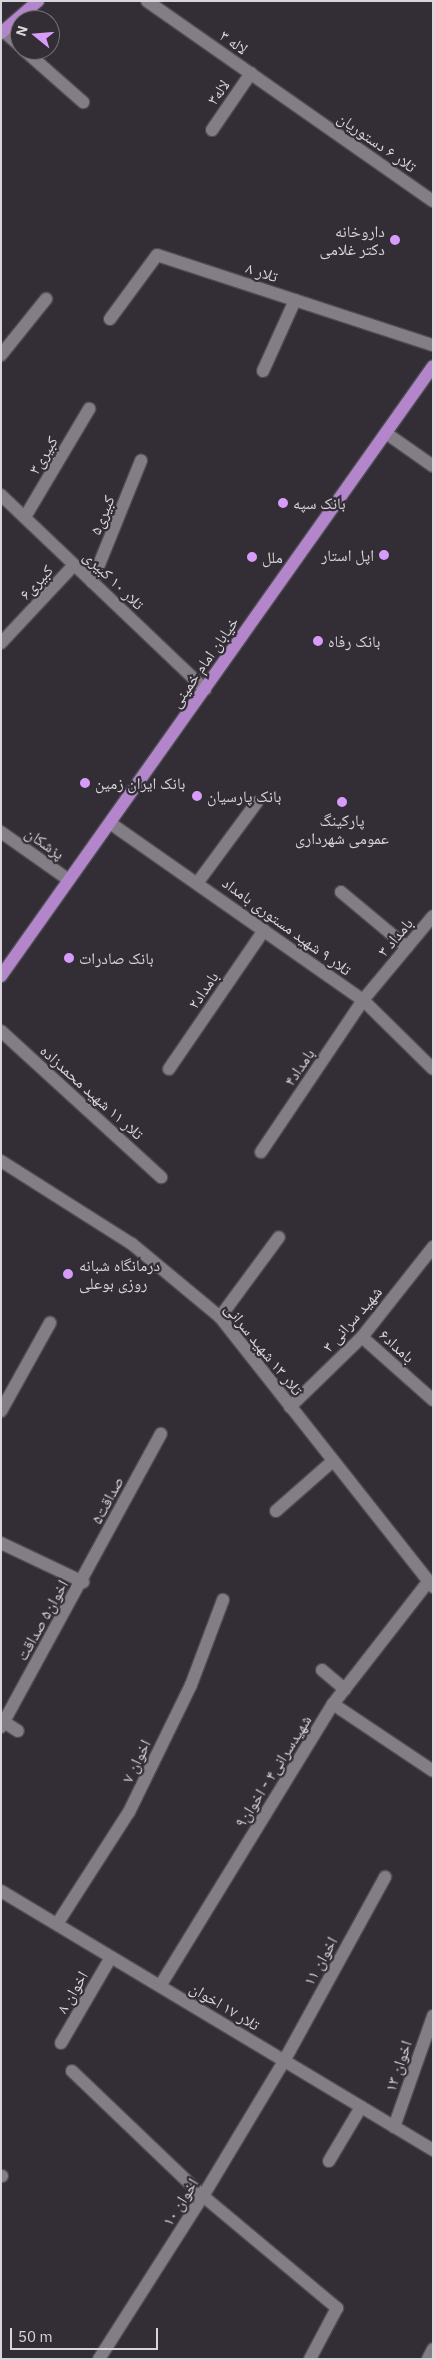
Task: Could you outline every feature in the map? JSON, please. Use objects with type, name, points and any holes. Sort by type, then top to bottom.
[{"type":"main road","points":[[2,32],[38,1]]},
{"type":"main road","name":"خیابان امام خمینی","points":[[1,976],[433,366]]},
{"type":"street","name":"لاله ۳","points":[[147,1],[303,109]]},
{"type":"street","points":[[35,60],[83,102]]},
{"type":"street","name":"لاله۳","points":[[212,130],[251,73]]},
{"type":"street","name":"تلار ۶ دستوریان","points":[[303,109],[433,201]]},
{"type":"street","name":"تلار ۸","points":[[110,319],[157,255],[433,345]]},
{"type":"street","points":[[1,355],[46,299]]},
{"type":"street","points":[[263,371],[295,300]]},
{"type":"street","name":"کبیری۳","points":[[25,517],[89,409]]},
{"type":"street","points":[[386,433],[433,466]]},
{"type":"street","name":"کبیری۵","points":[[92,582],[141,460]]},
{"type":"street","name":"تلار ۱۰ کبیری","points":[[1,495],[205,689]]},
{"type":"street","name":"کبیری۶","points":[[1,643],[74,565]]},
{"type":"street","points":[[198,882],[257,802]]},
{"type":"street","name":"تلار ۹ شهید مستوری بامداد","points":[[110,823],[198,882],[363,1000],[433,1069]]},
{"type":"street","name":"پزشکان","points":[[1,832],[69,880]]},
{"type":"street","points":[[341,892],[407,947]]},
{"type":"street","name":"بامداد ۳","points":[[363,1000],[433,916]]},
{"type":"street","name":"بامداد۲","points":[[168,1069],[264,930]]},
{"type":"street","name":"بامداد۴","points":[[261,1152],[363,1000]]},
{"type":"street","name":"تلار ۱۱ شهید محمدزاده","points":[[1,1031],[161,1177]]},
{"type":"street","name":"تلار ۱۳ شهید سرانی","points":[[1,1161],[132,1244],[220,1317],[431,1584]]},
{"type":"street","points":[[220,1317],[279,1237]]},
{"type":"street","name":"شهید سرانی ۳","points":[[290,1407],[362,1337],[433,1247]]},
{"type":"street","points":[[1,1411],[50,1323]]},
{"type":"street","name":"بامداد۶","points":[[362,1337],[433,1400]]},
{"type":"street","name":"صداقت۵","points":[[83,1582],[160,1434]]},
{"type":"street","points":[[276,1512],[333,1461]]},
{"type":"street","points":[[1,1543],[83,1582]]},
{"type":"street","name":"اخوان۵ صداقت","points":[[2,1723],[83,1582]]},
{"type":"street","name":"شهیدسرانی۴ - اخوان۹","points":[[160,1986],[333,1704],[431,1584]]},
{"type":"street","name":"اخوان ۷","points":[[57,1924],[129,1812],[190,1685],[223,1600]]},
{"type":"street","points":[[322,1670],[345,1689]]},
{"type":"street","points":[[333,1704],[433,1771]]},
{"type":"street","points":[[2,1723],[18,1731]]},
{"type":"street","name":"اخوان ۱۱","points":[[284,2061],[385,1877]]},
{"type":"street","name":"تلار ۱۷ اخوان","points":[[1,1891],[433,2150]]},
{"type":"street","name":"اخوان ۸","points":[[61,2043],[111,1957]]},
{"type":"street","name":"اخوان ۱۳","points":[[394,2127],[433,2016]]},
{"type":"street","name":"اخوان ۱۰","points":[[99,2359],[203,2196],[284,2061]]},
{"type":"street","points":[[72,2072],[203,2196],[337,2308],[310,2359]]},
{"type":"street","points":[[329,2161],[361,2107]]},
{"type":"street","points":[[428,2359],[433,2349]]},
{"type":"place","name":"داروخانه دکتر غلامی","points":[[395,240]]},
{"type":"place","name":"بانک سپه","points":[[283,503]]},
{"type":"place","name":"اپل استار","points":[[384,555]]},
{"type":"place","name":"ملل","points":[[252,557]]},
{"type":"place","name":"بانک رفاه","points":[[318,641]]},
{"type":"place","name":"بانک ایران زمین","points":[[85,783]]},
{"type":"place","name":"بانک پارسیان","points":[[197,796]]},
{"type":"place","name":"پارکینگ عمومی شهرداری","points":[[342,802]]},
{"type":"place","name":"بانک صادرات","points":[[69,958]]},
{"type":"place","name":"درمانگاه شبانه روزی بوعلی","points":[[68,1274]]}]
